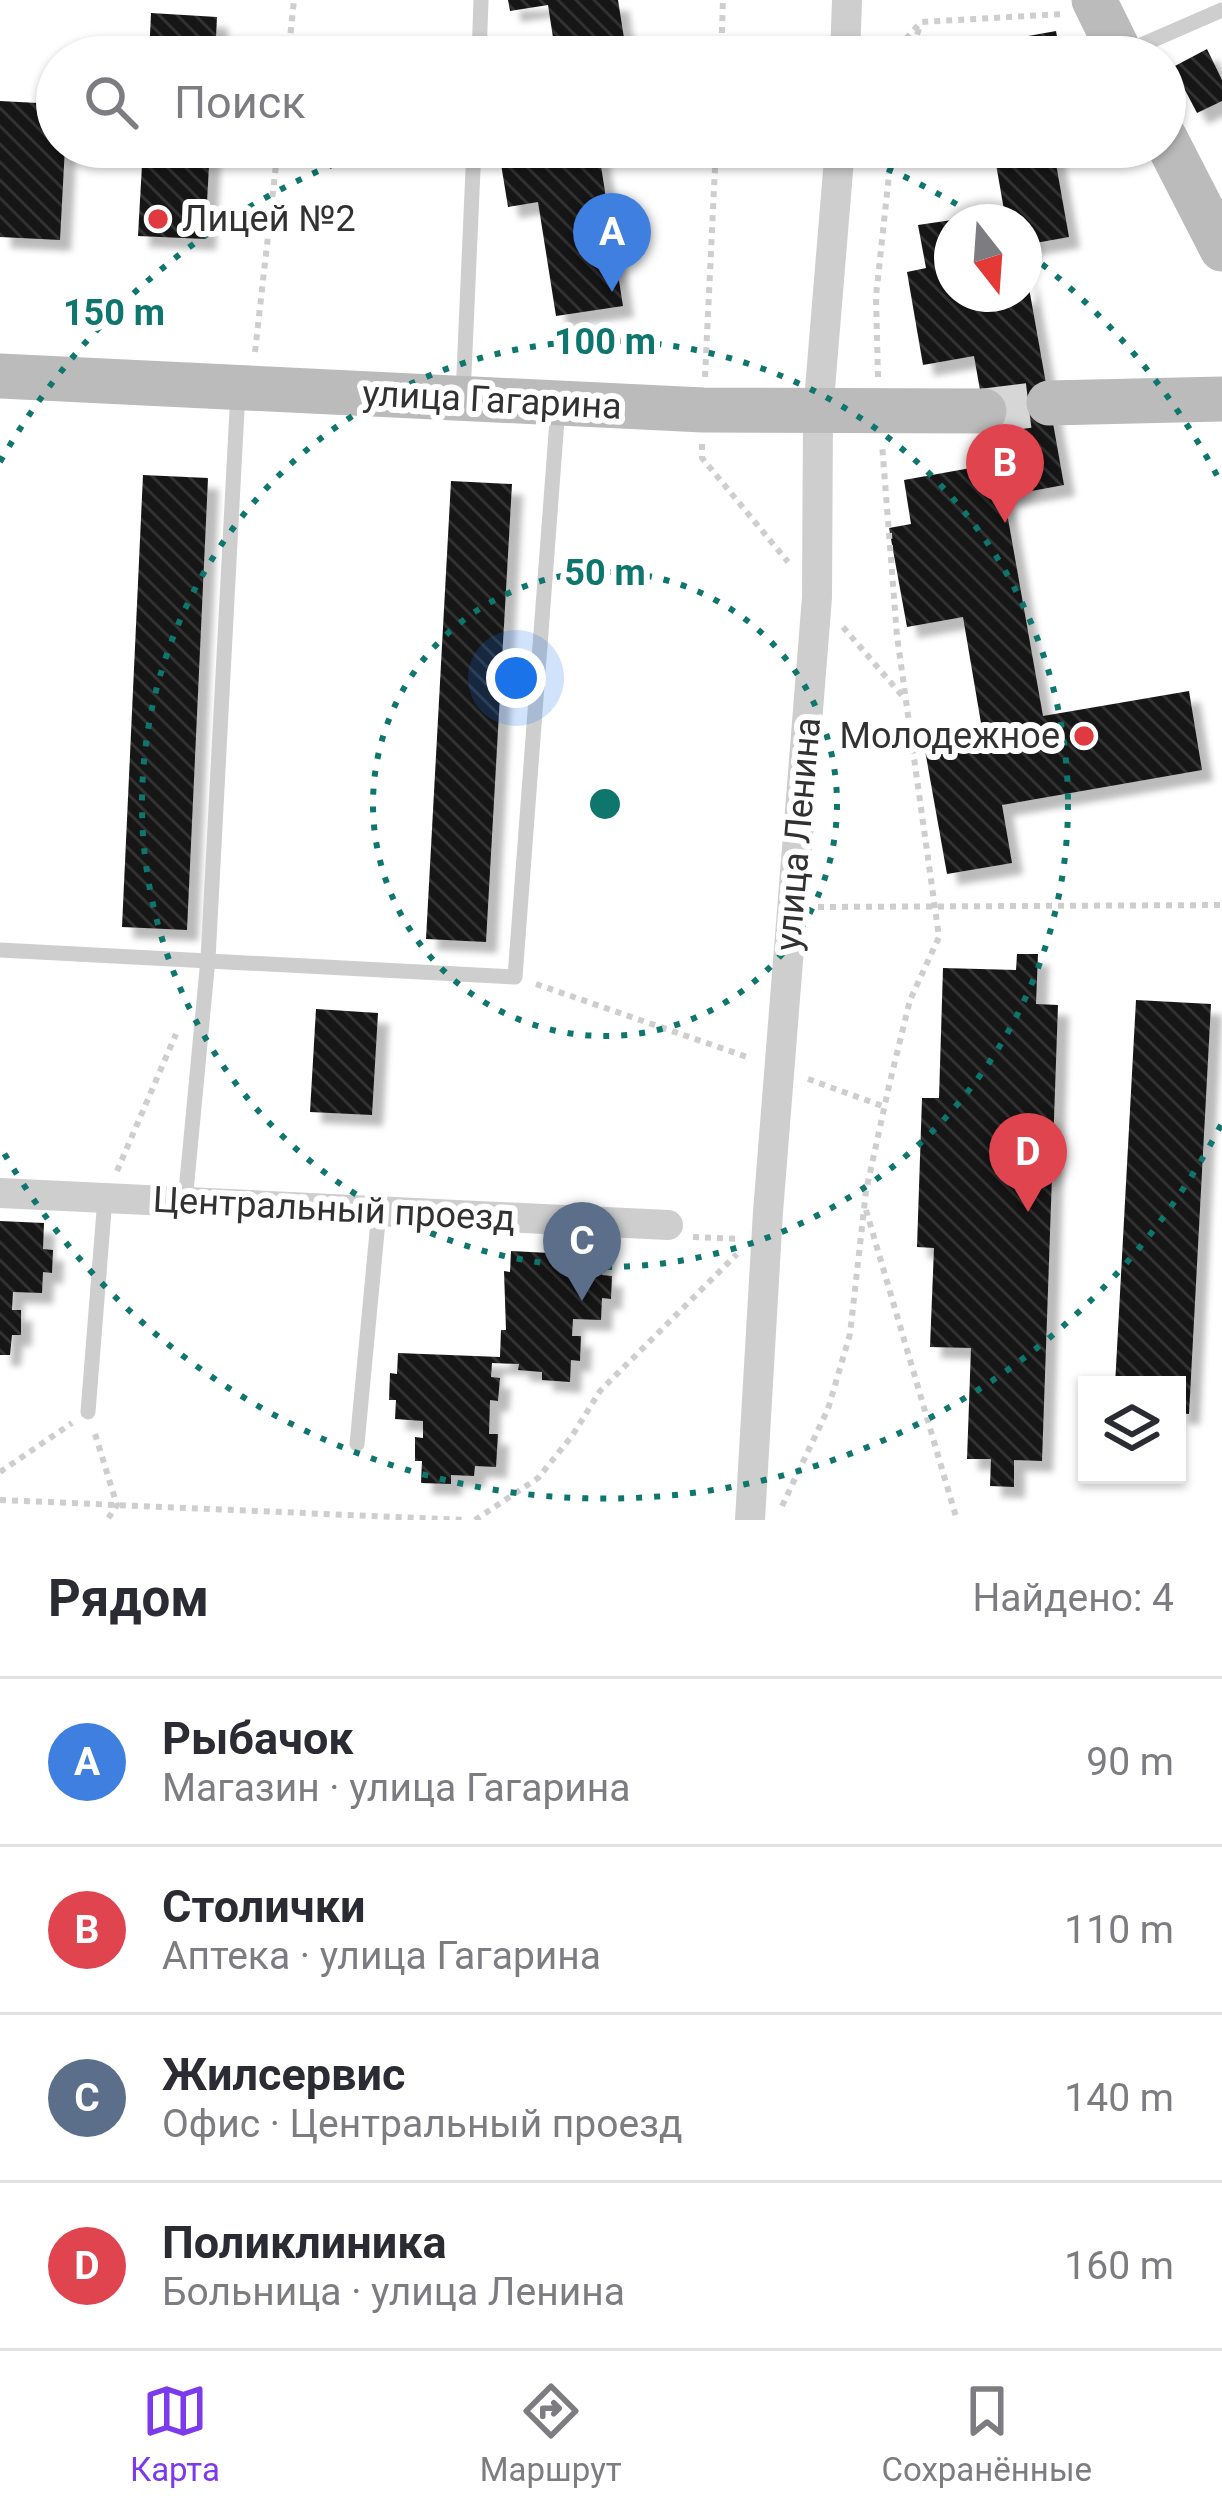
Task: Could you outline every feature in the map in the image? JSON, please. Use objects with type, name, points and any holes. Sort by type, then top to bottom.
[{"type":"street","points":[[846,36],[847,0]]},
{"type":"street","points":[[1097,6],[1112,36]]},
{"type":"street","name":"улица Ленина","points":[[750,1520],[818,597],[818,413],[838,168]]},
{"type":"street","points":[[1180,168],[1222,249]]},
{"type":"street","name":"улица Гагарина","points":[[0,376],[704,410],[984,411]]},
{"type":"street","points":[[1049,403],[1222,398]]},
{"type":"street","name":"Центральный проезд","points":[[0,1193],[668,1225]]},
{"type":"lane","points":[[479,36],[481,0]]},
{"type":"lane","points":[[1164,36],[1222,10]]},
{"type":"lane","points":[[463,399],[473,168]]},
{"type":"lane","points":[[184,1202],[208,959],[245,388]]},
{"type":"lane","points":[[0,950],[515,977],[558,404]]},
{"type":"lane","points":[[88,1412],[105,1198]]},
{"type":"lane","points":[[357,1444],[379,1211]]},
{"type":"path","points":[[290,36],[294,0]]},
{"type":"path","points":[[722,36],[724,0]]},
{"type":"path","points":[[909,36],[921,22],[1097,6]]},
{"type":"path","points":[[916,36],[921,22]]},
{"type":"path","points":[[245,388],[275,168]]},
{"type":"path","points":[[702,458],[715,168]]},
{"type":"path","points":[[776,1520],[828,1409],[850,1334],[865,1207],[885,1107],[910,1000],[939,937],[897,636],[879,412],[876,296],[890,168]]},
{"type":"path","points":[[793,908],[1222,905]]},
{"type":"path","points":[[515,977],[885,1107]]},
{"type":"path","points":[[105,1198],[180,1024]]},
{"type":"path","points":[[865,1207],[957,1520]]},
{"type":"path","points":[[0,1500],[470,1520],[538,1478],[600,1391],[752,1239]]},
{"type":"path","points":[[0,1472],[88,1412],[117,1505]]},
{"type":"path","points":[[107,1520],[117,1505]]},
{"type":"building","points":[[508,0],[618,0],[624,36],[553,36],[548,5],[510,11]]},
{"type":"building","points":[[151,13],[217,17],[216,36],[150,36]]},
{"type":"building","points":[[1207,49],[1222,80],[1222,101],[1197,113],[1186,92],[1186,60]]},
{"type":"building","points":[[0,101],[36,103],[36,168],[64,168],[60,240],[0,237]]},
{"type":"building","points":[[142,168],[209,168],[205,239],[138,236]]},
{"type":"building","points":[[502,168],[601,168],[623,306],[556,316],[538,202],[508,207]]},
{"type":"building","points":[[997,168],[1057,168],[1069,237],[1042,242],[1042,204],[1003,204]]},
{"type":"building","points":[[934,223],[934,312],[1033,312],[1064,485],[1004,496],[1043,716],[1189,691],[1202,770],[1002,805],[1012,863],[947,874],[923,739],[982,729],[963,617],[907,627],[889,528],[911,524],[904,480],[993,464],[974,356],[923,365],[907,272],[926,268],[918,225]]},
{"type":"building","points":[[143,475],[208,478],[187,930],[122,927]]},
{"type":"building","points":[[451,481],[512,484],[486,942],[426,939]]},
{"type":"building","points":[[1017,954],[1038,954],[1036,1004],[1058,1005],[1042,1461],[1014,1460],[1014,1487],[990,1486],[991,1459],[967,1459],[971,1348],[930,1347],[934,1248],[917,1247],[922,1098],[939,1098],[943,968],[1016,970]]},
{"type":"building","points":[[1136,1000],[1211,1004],[1189,1414],[1186,1376],[1115,1376]]},
{"type":"building","points":[[316,1009],[378,1013],[372,1115],[310,1112]]},
{"type":"building","points":[[0,1221],[44,1223],[43,1249],[53,1250],[52,1273],[43,1272],[42,1293],[13,1292],[12,1310],[21,1310],[21,1335],[12,1335],[10,1355],[0,1355]]},
{"type":"building","points":[[550,1246],[604,1249],[602,1275],[612,1276],[611,1299],[602,1298],[601,1320],[573,1319],[572,1336],[581,1336],[580,1361],[571,1360],[570,1382],[542,1380],[542,1372],[518,1370],[519,1364],[492,1363],[491,1377],[500,1378],[498,1401],[490,1400],[489,1434],[498,1434],[496,1467],[475,1466],[474,1476],[451,1475],[451,1484],[421,1483],[422,1461],[415,1461],[415,1437],[423,1438],[423,1421],[395,1419],[396,1400],[389,1400],[390,1373],[397,1374],[398,1353],[500,1357],[501,1330],[506,1330],[504,1271],[510,1272],[511,1251],[550,1253]]},
{"type":"tunnel","points":[[984,411],[1049,403]]},
{"type":"place","name":"Лицей №2","points":[[158,219]]},
{"type":"place","name":"Рыбачок","points":[[612,292]]},
{"type":"place","name":"Столички","points":[[1005,523]]},
{"type":"place","name":"Молодежное","points":[[1084,736]]},
{"type":"place","name":"Поликлиника","points":[[1028,1212]]},
{"type":"place","name":"Жилсервис","points":[[582,1301]]}]
